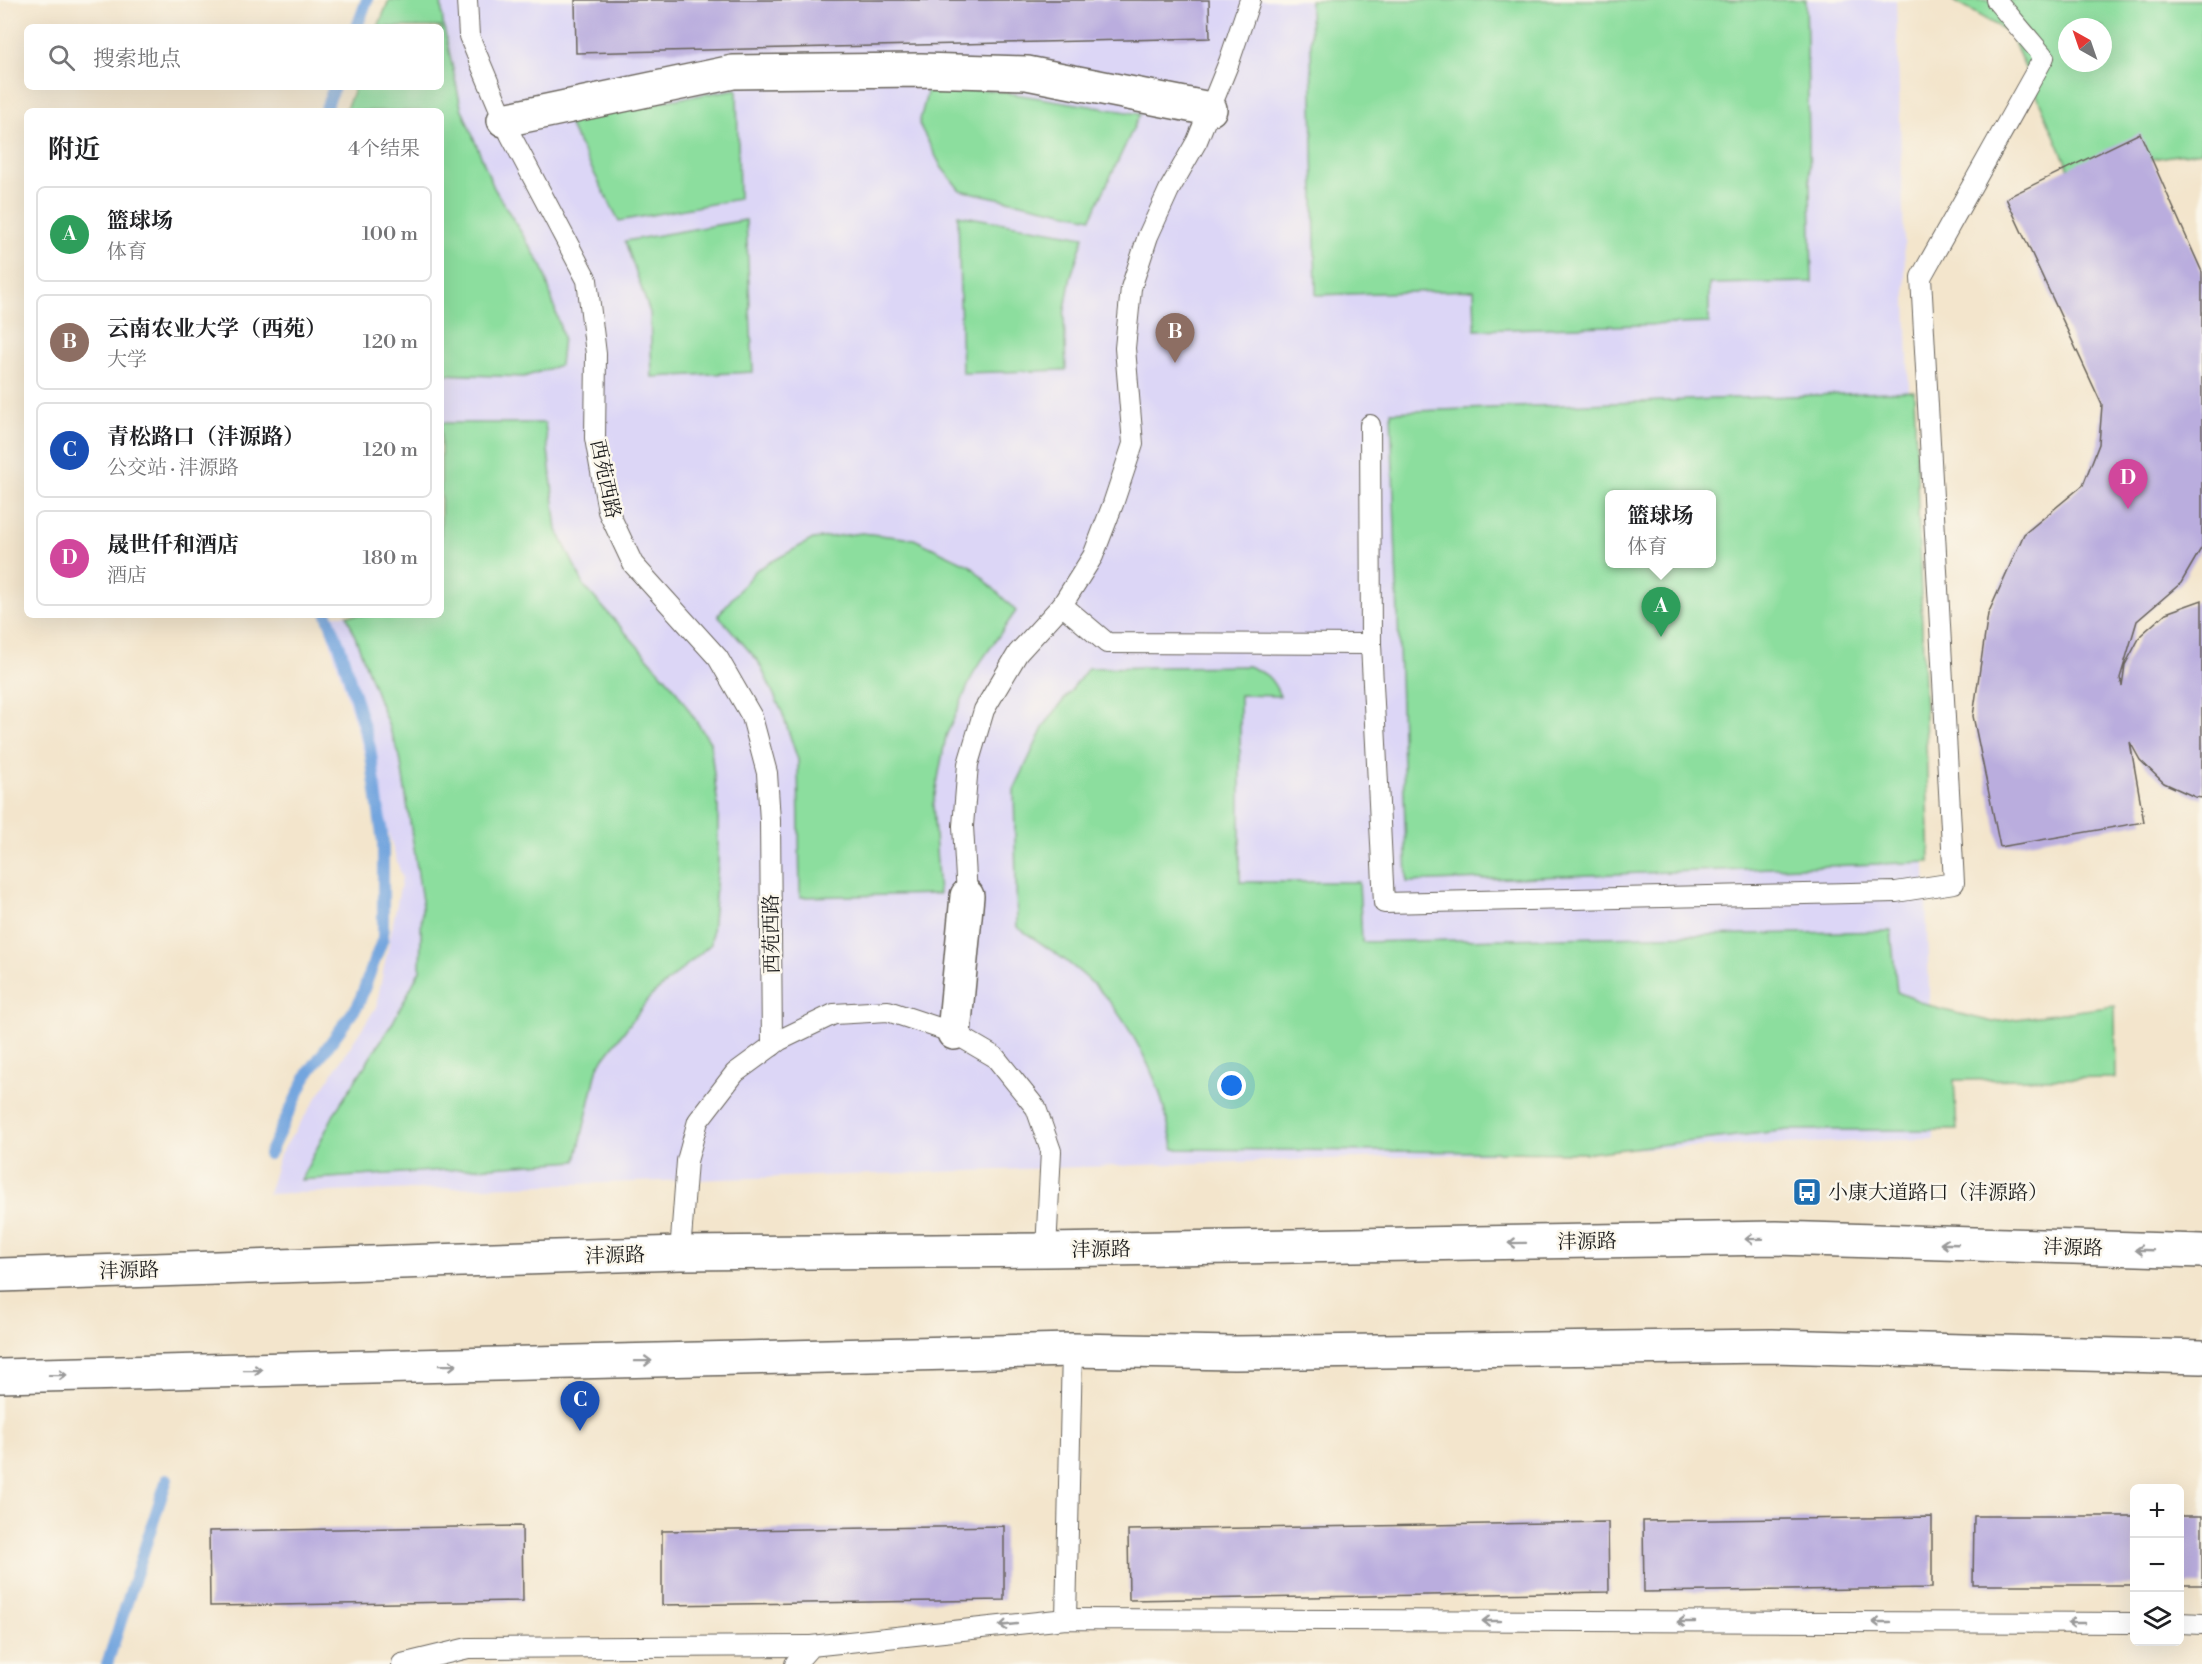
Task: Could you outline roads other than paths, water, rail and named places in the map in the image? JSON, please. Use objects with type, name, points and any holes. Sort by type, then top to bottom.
[{"type":"main road","points":[[504,120],[733,72],[921,70],[1027,73],[1210,109]]},
{"type":"main road","points":[[954,1033],[967,896]]},
{"type":"main road","name":"沣源路","points":[[0,1275],[680,1253],[1776,1239],[2202,1251]]},
{"type":"main road","points":[[0,1376],[1072,1350],[1234,1353],[1772,1346],[2202,1357]]},
{"type":"lane","name":"西苑西路","points":[[468,0],[469,36],[504,120],[586,280],[596,354],[596,438],[608,511],[633,564],[718,658],[752,717],[768,782],[772,1046]]},
{"type":"lane","points":[[967,896],[963,826],[968,764],[984,710],[1018,653],[1062,605],[1093,556],[1132,444],[1125,348],[1131,288],[1148,236],[1169,190],[1197,141],[1250,0]]},
{"type":"lane","points":[[1370,425],[1371,644],[1384,903],[1896,892],[1954,883],[1922,276],[2044,57],[1996,0]]},
{"type":"lane","points":[[1062,605],[1107,643],[1371,644]]},
{"type":"lane","points":[[680,1253],[687,1161],[698,1121],[735,1073],[780,1040],[834,1014],[888,1011],[954,1033],[995,1057],[1036,1108],[1051,1151],[1046,1250]]},
{"type":"lane","points":[[1066,1619],[1072,1350]]},
{"type":"lane","points":[[402,1664],[468,1648],[811,1646],[1066,1619],[2130,1623]]},
{"type":"lane","points":[[2184,1623],[2202,1623]]},
{"type":"lane","points":[[795,1664],[811,1646]]},
{"type":"waterway","points":[[358,24],[367,0]]},
{"type":"waterway","points":[[326,108],[333,90]]},
{"type":"waterway","points":[[269,1154],[307,1075],[358,1005],[383,938],[383,842],[370,748],[340,647],[328,618]]},
{"type":"waterway","points":[[107,1664],[167,1479]]},
{"type":"place","name":"云南农业大学（西苑）","points":[[1175,363]]},
{"type":"place","name":"晟世仟和酒店","points":[[2128,509]]},
{"type":"place","name":"篮球场","points":[[1661,637]]},
{"type":"place","name":"小康大道路口（沣源路）","points":[[1807,1192]]},
{"type":"place","name":"青松路口（沣源路）","points":[[580,1431]]}]
